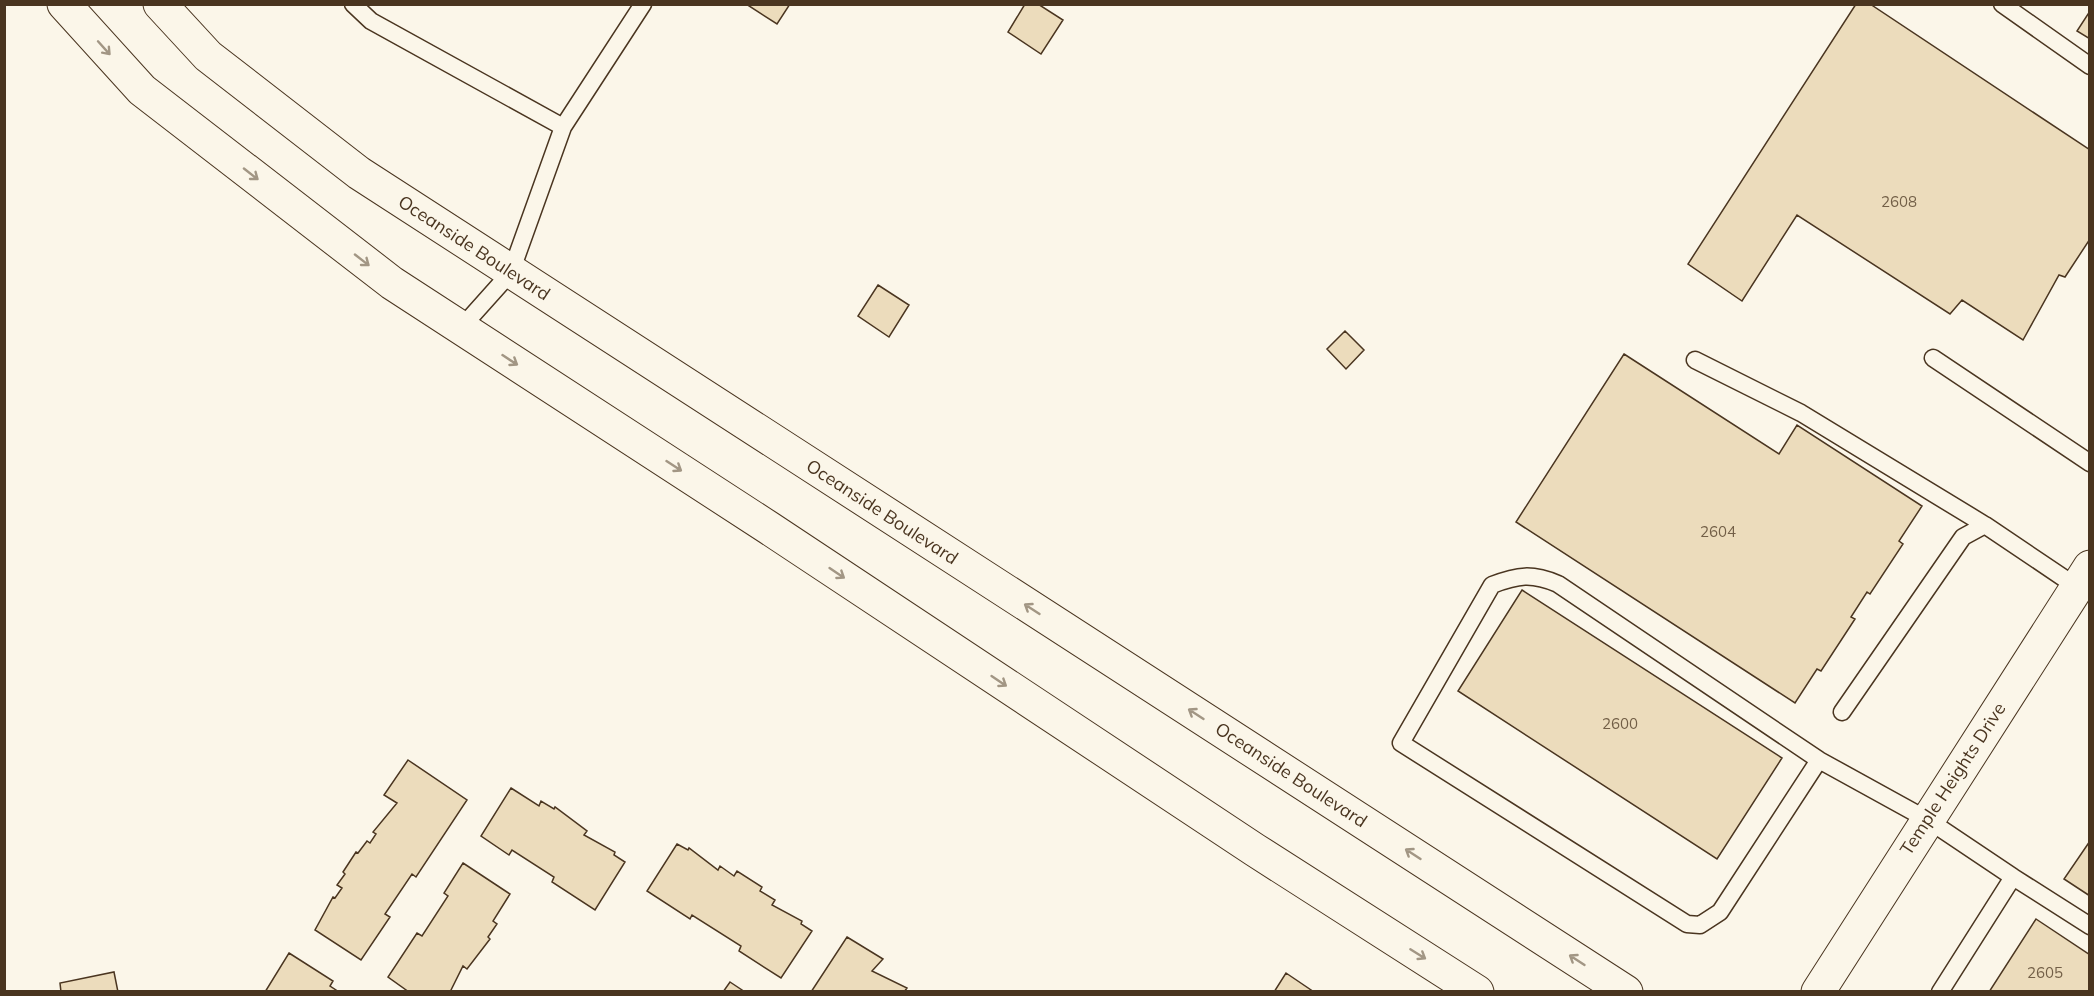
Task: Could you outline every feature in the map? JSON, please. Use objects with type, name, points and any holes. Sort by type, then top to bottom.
[{"type":"main road","points":[[64,4],[142,90],[392,283],[1245,844],[1477,992]]},
{"type":"main road","name":"Oceanside Boulevard","points":[[160,4],[208,56],[359,173],[1626,992]]},
{"type":"main road","name":"Temple Heights Drive","points":[[1818,992],[2086,572]]},
{"type":"lane","points":[[353,4],[371,21],[563,127]]},
{"type":"lane","points":[[461,328],[511,272],[563,127],[643,4]]},
{"type":"lane","points":[[2002,4],[2090,66]]},
{"type":"lane","points":[[1933,358],[2090,463]]},
{"type":"lane","points":[[1695,360],[1801,413],[1985,525],[2086,572]]},
{"type":"lane","points":[[1842,712],[1963,537],[1985,525]]},
{"type":"lane","points":[[1820,760],[1719,912],[1700,925],[1688,924],[1401,742],[1492,585],[1509,578],[1538,575],[1558,584],[1820,760],[1928,820],[2090,926]]},
{"type":"lane","points":[[1940,992],[2013,877]]},
{"type":"building","points":[[746,4],[790,4],[777,24]]},
{"type":"building","points":[[1025,4],[1038,4],[1063,20],[1041,54],[1008,32]]},
{"type":"building","points":[[1856,4],[1870,4],[2090,150],[2090,239],[2065,277],[2059,275],[2023,340],[1962,300],[1950,314],[1797,215],[1742,301],[1688,264]]},
{"type":"building","points":[[2090,11],[2090,39],[2077,31]]},
{"type":"building","points":[[878,285],[909,305],[889,337],[858,316]]},
{"type":"building","points":[[1345,331],[1364,350],[1346,369],[1327,349]]},
{"type":"building","points":[[1624,354],[1779,454],[1797,425],[1922,506],[1899,541],[1903,544],[1870,594],[1867,592],[1851,617],[1855,619],[1821,671],[1817,669],[1795,703],[1516,522]]},
{"type":"building","points":[[1522,590],[1782,758],[1717,859],[1458,691]]},
{"type":"building","points":[[408,760],[467,800],[416,877],[412,874],[385,914],[390,917],[361,960],[315,930],[333,897],[335,898],[342,888],[337,885],[345,874],[343,872],[356,852],[358,853],[367,841],[370,843],[376,834],[373,832],[397,803],[384,795]]},
{"type":"building","points":[[511,788],[539,806],[541,801],[554,809],[555,807],[587,831],[584,835],[615,852],[614,855],[625,862],[595,910],[552,882],[554,877],[512,850],[509,855],[481,836]]},
{"type":"building","points":[[2090,841],[2090,896],[2064,879]]},
{"type":"building","points":[[677,844],[688,850],[689,848],[718,870],[720,866],[734,876],[737,871],[762,887],[760,891],[775,900],[772,905],[802,921],[801,924],[812,931],[781,978],[739,951],[741,946],[692,915],[690,919],[647,891]]},
{"type":"building","points":[[463,863],[510,894],[493,921],[497,924],[488,937],[490,939],[467,969],[463,966],[450,992],[409,992],[388,977],[417,933],[422,936],[448,896],[444,893]]},
{"type":"building","points":[[2036,919],[2090,955],[2090,992],[1989,992]]},
{"type":"building","points":[[847,937],[883,959],[872,971],[907,988],[904,992],[811,992]]},
{"type":"building","points":[[289,953],[333,981],[330,986],[339,992],[265,992]]},
{"type":"building","points":[[114,972],[118,992],[61,992],[60,983]]},
{"type":"building","points":[[1286,973],[1314,992],[1274,992]]},
{"type":"building","points":[[730,982],[745,992],[723,992]]}]
